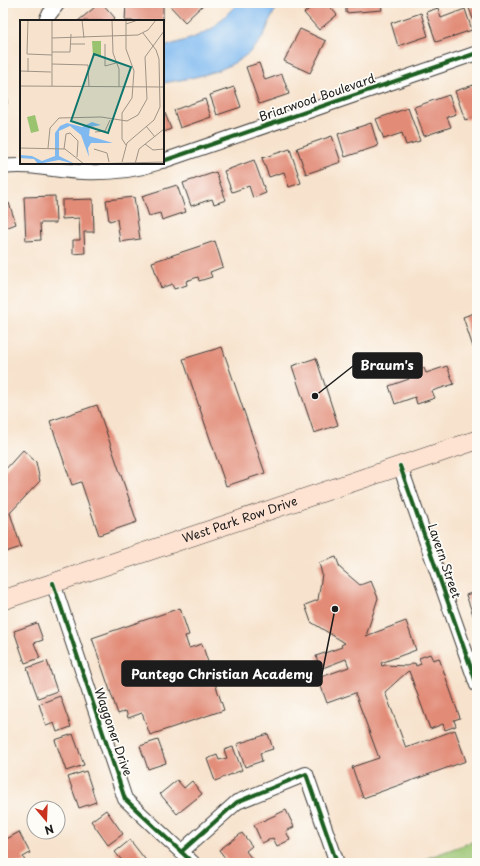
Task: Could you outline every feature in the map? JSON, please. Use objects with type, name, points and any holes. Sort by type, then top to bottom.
[{"type":"main road","name":"West Park Row Drive","points":[[3,600],[477,440]]},
{"type":"street","points":[[46,20],[58,3]]},
{"type":"street","name":"Briarwood Boulevard","points":[[164,161],[477,53]]},
{"type":"street","points":[[3,167],[32,164],[83,172],[114,172],[152,164]]},
{"type":"street","name":"Lavern Street","points":[[400,466],[477,685]]},
{"type":"street","name":"Waggoner Drive","points":[[53,582],[125,799],[193,863]]},
{"type":"street","points":[[181,852],[237,802],[306,774],[337,863]]},
{"type":"green space","points":[[477,840],[477,863],[414,863]]},
{"type":"water","points":[[236,3],[281,3],[273,14],[260,41],[251,51],[240,59],[216,71],[164,83],[164,47],[193,38],[213,28],[234,7]]},
{"type":"building","points":[[100,3],[102,3],[115,18],[113,20],[79,20]]},
{"type":"building","points":[[126,3],[163,3],[163,20],[125,20]]},
{"type":"building","points":[[174,3],[205,3],[185,22],[170,6]]},
{"type":"building","points":[[317,3],[327,3],[337,15],[319,30],[304,13]]},
{"type":"building","points":[[346,3],[381,3],[382,10],[346,13]]},
{"type":"building","points":[[477,5],[477,30],[469,8]]},
{"type":"building","points":[[438,8],[441,18],[465,9],[472,30],[436,42],[426,12]]},
{"type":"building","points":[[421,13],[428,36],[398,46],[391,23]]},
{"type":"building","points":[[300,29],[326,41],[310,73],[284,61]]},
{"type":"building","points":[[259,63],[265,80],[282,74],[289,94],[259,104],[246,67]]},
{"type":"building","points":[[3,73],[5,73],[7,104],[3,105]]},
{"type":"building","points":[[477,84],[477,116],[465,120],[455,91]]},
{"type":"building","points":[[234,87],[241,107],[217,115],[210,95]]},
{"type":"building","points":[[449,95],[456,114],[447,117],[451,127],[424,136],[414,107]]},
{"type":"building","points":[[205,99],[211,117],[180,128],[174,110]]},
{"type":"building","points":[[408,108],[420,141],[406,145],[402,133],[384,139],[376,119]]},
{"type":"building","points":[[4,111],[6,142],[3,142]]},
{"type":"building","points":[[164,114],[171,129],[164,132]]},
{"type":"building","points":[[371,123],[378,146],[345,157],[338,134]]},
{"type":"building","points":[[332,136],[341,162],[306,174],[297,148]]},
{"type":"building","points":[[290,149],[301,183],[289,187],[284,172],[269,177],[262,158]]},
{"type":"building","points":[[254,160],[266,193],[253,198],[249,186],[232,192],[224,171]]},
{"type":"building","points":[[216,172],[226,200],[214,204],[212,199],[191,206],[183,183]]},
{"type":"building","points":[[177,185],[186,212],[162,220],[160,213],[149,216],[142,196]]},
{"type":"building","points":[[55,196],[56,223],[40,223],[41,240],[26,241],[24,197]]},
{"type":"building","points":[[134,197],[140,239],[120,242],[117,219],[109,221],[106,200]]},
{"type":"building","points":[[93,199],[94,232],[84,232],[85,253],[73,254],[73,240],[80,240],[79,218],[62,219],[62,200]]},
{"type":"building","points":[[9,203],[16,224],[3,229],[3,205]]},
{"type":"building","points":[[215,241],[223,267],[210,272],[212,277],[199,281],[198,277],[186,281],[187,285],[174,289],[172,284],[161,288],[152,262]]},
{"type":"building","points":[[477,312],[477,359],[463,317]]},
{"type":"building","points":[[222,347],[265,473],[226,486],[183,359]]},
{"type":"building","points":[[316,358],[338,425],[314,433],[292,366]]},
{"type":"building","points":[[447,366],[454,384],[432,391],[435,398],[417,404],[415,397],[395,404],[389,386],[409,379],[407,374],[424,368],[426,373]]},
{"type":"building","points":[[97,405],[137,522],[99,535],[81,482],[72,485],[50,421]]},
{"type":"building","points":[[23,450],[36,462],[40,481],[10,513],[21,547],[3,553],[3,472]]},
{"type":"building","points":[[336,557],[340,568],[360,585],[371,581],[378,598],[366,636],[406,621],[416,650],[381,663],[382,666],[407,666],[415,663],[416,666],[421,664],[419,658],[430,654],[433,660],[439,658],[460,718],[454,720],[456,726],[445,730],[443,724],[430,729],[409,671],[407,672],[385,692],[406,748],[455,730],[466,761],[363,798],[352,767],[379,758],[355,693],[327,703],[318,678],[349,667],[346,659],[320,669],[316,656],[342,647],[341,645],[345,643],[311,622],[305,605],[318,600],[322,574],[319,563]]},
{"type":"building","points":[[477,591],[477,626],[466,595]]},
{"type":"building","points":[[180,608],[189,635],[185,636],[189,648],[202,644],[224,710],[150,735],[142,713],[128,718],[126,711],[118,714],[92,638]]},
{"type":"building","points":[[37,623],[43,640],[34,643],[40,658],[25,663],[14,631]]},
{"type":"building","points":[[47,661],[57,691],[38,698],[27,668]]},
{"type":"building","points":[[60,696],[71,727],[57,732],[54,723],[46,726],[39,704]]},
{"type":"building","points":[[73,734],[84,765],[66,771],[55,740]]},
{"type":"building","points":[[268,734],[273,749],[260,753],[262,761],[245,767],[237,744]]},
{"type":"building","points":[[158,740],[166,763],[148,769],[140,746]]},
{"type":"building","points":[[233,747],[242,770],[215,781],[207,759],[217,755],[219,760],[227,758],[224,750]]},
{"type":"building","points":[[86,771],[96,802],[79,808],[68,777]]},
{"type":"building","points":[[177,780],[184,788],[192,781],[202,794],[177,814],[160,794]]},
{"type":"building","points":[[106,810],[123,834],[108,845],[91,821]]},
{"type":"building","points":[[286,810],[294,827],[286,831],[290,840],[277,846],[273,838],[262,843],[254,825]]},
{"type":"building","points":[[19,832],[30,853],[23,857],[26,863],[7,863],[3,855],[3,841]]},
{"type":"building","points":[[242,833],[252,846],[246,851],[252,859],[247,863],[229,863],[219,850]]},
{"type":"building","points":[[130,840],[148,863],[124,863],[115,852]]},
{"type":"cycle path","points":[[164,161],[477,53]]},
{"type":"cycle path","points":[[400,466],[477,685]]},
{"type":"cycle path","points":[[53,583],[125,799],[193,863]]},
{"type":"cycle path","points":[[181,852],[237,802],[306,774],[337,863]]},
{"type":"place","name":"Braum's","points":[[315,396]]},
{"type":"place","name":"Pantego Christian Academy","points":[[335,609]]}]
